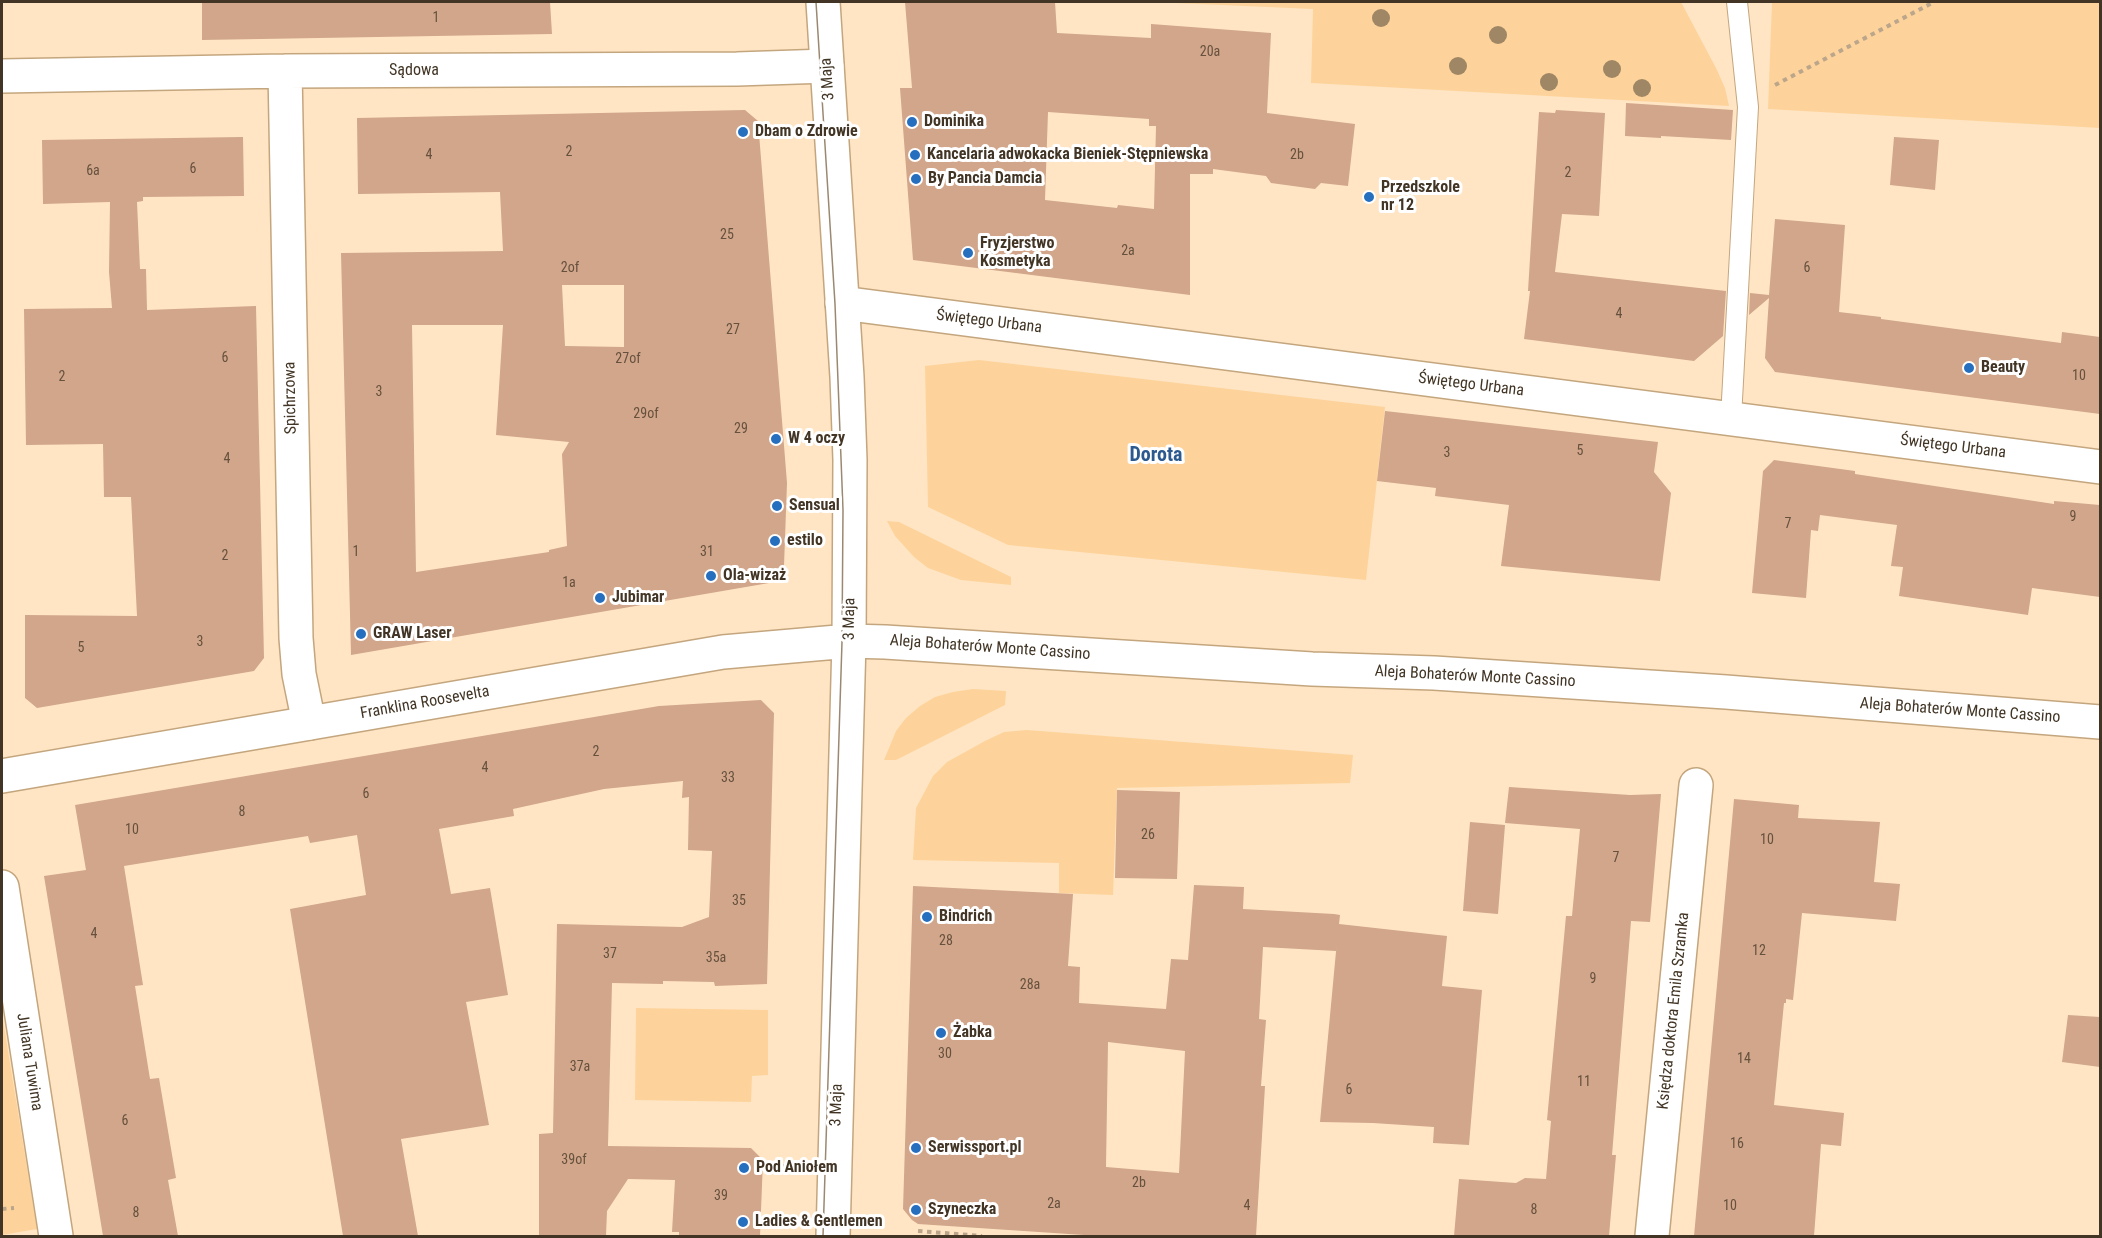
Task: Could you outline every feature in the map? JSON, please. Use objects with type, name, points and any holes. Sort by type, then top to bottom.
[{"type":"street","name":"3 Maja","points":[[823,2],[850,460],[849,641],[833,1236]]},
{"type":"street","name":"Sądowa","points":[[2,76],[285,71],[737,69],[827,66]]},
{"type":"street","name":"Spichrzowa","points":[[285,71],[296,638],[299,674],[309,723]]},
{"type":"street","name":"Świętego Urbana","points":[[842,303],[2100,467]]},
{"type":"street","name":"Franklina Roosevelta","points":[[2,776],[723,652],[849,641]]},
{"type":"street","name":"Aleja Bohaterów Monte Cassino","points":[[849,641],[1301,668],[1434,673],[1726,692],[2100,722]]},
{"type":"street","name":"Księdza doktora Emila Szramka","points":[[1652,1236],[1696,785]]},
{"type":"street","name":"Juliana Tuwima","points":[[2,887],[56,1236]]},
{"type":"lane","points":[[1731,418],[1749,107],[1737,2]]},
{"type":"path","points":[[1747,99],[1934,2]]},
{"type":"path","points":[[780,1166],[792,1167]]},
{"type":"path","points":[[918,1232],[982,1236]]},
{"type":"shaded area","points":[[1153,2],[1681,2],[1716,68],[1725,88],[1729,106],[1311,83],[1313,9]]},
{"type":"shaded area","points":[[1772,2],[2100,2],[2100,128],[1768,109]]},
{"type":"shaded area","points":[[979,360],[1385,407],[1366,580],[1008,545],[928,507],[925,366]]},
{"type":"shaded area","points":[[887,521],[899,522],[1011,577],[1011,585],[961,580],[928,568],[914,557],[895,536]]},
{"type":"shaded area","points":[[973,689],[1006,691],[1005,705],[896,760],[884,760],[896,731],[920,706],[935,697]]},
{"type":"shaded area","points":[[1027,730],[1353,755],[1350,783],[1117,788],[1113,895],[1059,893],[1059,863],[913,860],[916,808],[933,776],[947,762],[985,741],[1004,732]]},
{"type":"shaded area","points":[[636,1008],[768,1010],[768,1075],[752,1076],[751,1102],[635,1100]]},
{"type":"shaded area","points":[[2,1014],[37,1229],[2,1235]]},
{"type":"building","points":[[202,2],[550,2],[552,34],[202,40]]},
{"type":"building","points":[[905,2],[1055,2],[1057,33],[1151,38],[1151,24],[1271,33],[1267,113],[1355,124],[1348,186],[1321,183],[1315,189],[1271,183],[1266,176],[1213,169],[1213,174],[1190,174],[1190,295],[913,260],[900,88],[912,88]],"holes":[[[1048,112],[1149,119],[1149,126],[1156,126],[1154,209],[1118,205],[1117,208],[1045,200]]]},
{"type":"building","points":[[1626,103],[1733,110],[1731,140],[1625,136]]},
{"type":"building","points":[[745,110],[758,121],[787,483],[784,566],[769,583],[351,655],[341,253],[503,251],[500,192],[358,194],[357,118]],"holes":[[[562,285],[624,285],[624,347],[565,346]],[[412,325],[503,325],[496,435],[569,442],[562,454],[567,546],[549,550],[549,552],[416,572]]]},
{"type":"building","points":[[1556,110],[1605,113],[1599,216],[1562,214],[1555,272],[1726,291],[1723,336],[1694,361],[1524,339],[1530,291],[1528,291],[1539,112],[1555,113]]},
{"type":"building","points":[[243,137],[244,196],[143,197],[143,201],[137,202],[140,269],[146,269],[147,310],[256,306],[264,658],[254,671],[37,708],[25,698],[25,615],[137,616],[131,497],[104,497],[103,444],[26,445],[24,309],[112,308],[109,272],[110,202],[43,204],[42,140]]},
{"type":"building","points":[[1894,137],[1939,140],[1935,190],[1890,185]]},
{"type":"building","points":[[1775,219],[1845,225],[1839,312],[2061,343],[2062,332],[2100,337],[2100,414],[1775,372],[1765,358],[1769,298],[1749,315],[1750,293],[1769,295]]},
{"type":"building","points":[[1385,411],[1658,442],[1654,472],[1671,493],[1660,581],[1501,566],[1509,505],[1435,496],[1436,488],[1377,481]]},
{"type":"building","points":[[1774,460],[2054,504],[2054,501],[2100,505],[2100,597],[2032,588],[2028,615],[1899,596],[1903,567],[1891,566],[1897,525],[1820,515],[1818,531],[1811,530],[1806,598],[1752,593],[1763,471]]},
{"type":"building","points":[[761,700],[774,713],[767,984],[715,986],[714,982],[612,983],[608,1146],[751,1148],[763,1160],[760,1236],[679,1236],[679,1232],[672,1232],[675,1180],[628,1179],[607,1211],[606,1236],[539,1236],[539,1134],[553,1133],[557,924],[682,927],[709,917],[712,851],[688,850],[689,797],[682,798],[683,781],[604,789],[513,809],[514,816],[439,829],[451,894],[490,888],[508,995],[466,1002],[489,1125],[401,1139],[418,1236],[343,1236],[290,909],[366,895],[357,835],[310,843],[308,836],[124,866],[143,985],[135,986],[150,1079],[159,1078],[176,1178],[168,1180],[178,1236],[103,1236],[44,876],[86,870],[75,805],[659,706]]},
{"type":"building","points":[[1509,787],[1630,795],[1661,794],[1650,922],[1631,921],[1612,1155],[1616,1155],[1609,1236],[1454,1236],[1459,1179],[1516,1183],[1525,1178],[1546,1179],[1551,1121],[1547,1120],[1566,916],[1572,916],[1580,829],[1505,823]]},
{"type":"building","points":[[1117,790],[1180,792],[1177,879],[1115,878]]},
{"type":"building","points":[[1734,799],[1799,805],[1798,818],[1880,822],[1874,882],[1900,884],[1896,921],[1802,913],[1793,1000],[1786,999],[1784,1003],[1774,1105],[1844,1113],[1841,1146],[1821,1144],[1814,1236],[1694,1236]]},
{"type":"building","points":[[1470,822],[1505,825],[1498,914],[1463,911]]},
{"type":"building","points":[[1194,885],[1244,887],[1243,909],[1334,914],[1340,915],[1339,924],[1447,936],[1442,986],[1482,990],[1469,1145],[1433,1143],[1434,1127],[1320,1122],[1337,941],[1336,951],[1263,947],[1259,1019],[1266,1020],[1261,1086],[1265,1086],[1256,1236],[1099,1236],[918,1224],[912,1220],[903,1209],[913,886],[1073,894],[1068,966],[1080,967],[1079,1003],[1166,1009],[1171,959],[1188,960]],"holes":[[[1108,1042],[1185,1051],[1179,1173],[1106,1167]]]},
{"type":"building","points":[[2068,1015],[2100,1017],[2100,1067],[2062,1062]]},
{"type":"tram line","points":[[816,2],[835,304],[843,510],[842,642],[823,1236]]},
{"type":"place","name":"Dominika","points":[[912,122]]},
{"type":"place","name":"Dbam o Zdrowie","points":[[743,132]]},
{"type":"place","name":"Kancelaria adwokacka Bieniek-Stępniewska","points":[[915,155]]},
{"type":"place","name":"By Pancia Damcia","points":[[916,179]]},
{"type":"place","name":"Przedszkole nr 12","points":[[1369,197]]},
{"type":"place","name":"Fryzjerstwo Kosmetyka","points":[[968,253]]},
{"type":"place","name":"Beauty","points":[[1969,368]]},
{"type":"place","name":"W 4 oczy","points":[[776,439]]},
{"type":"place","name":"Sensual","points":[[777,506]]},
{"type":"place","name":"estilo","points":[[775,541]]},
{"type":"place","name":"Ola-wizaż","points":[[711,576]]},
{"type":"place","name":"Jubimar","points":[[600,598]]},
{"type":"place","name":"GRAW Laser","points":[[361,634]]},
{"type":"place","name":"Bindrich","points":[[927,917]]},
{"type":"place","name":"Żabka","points":[[941,1033]]},
{"type":"place","name":"Serwissport.pl","points":[[916,1148]]},
{"type":"place","name":"Pod Aniołem","points":[[744,1168]]},
{"type":"place","name":"Szyneczka","points":[[916,1210]]},
{"type":"place","name":"Ladies & Gentlemen","points":[[743,1222]]},
{"type":"district","name":"Dorota","points":[[1156,456]]}]
